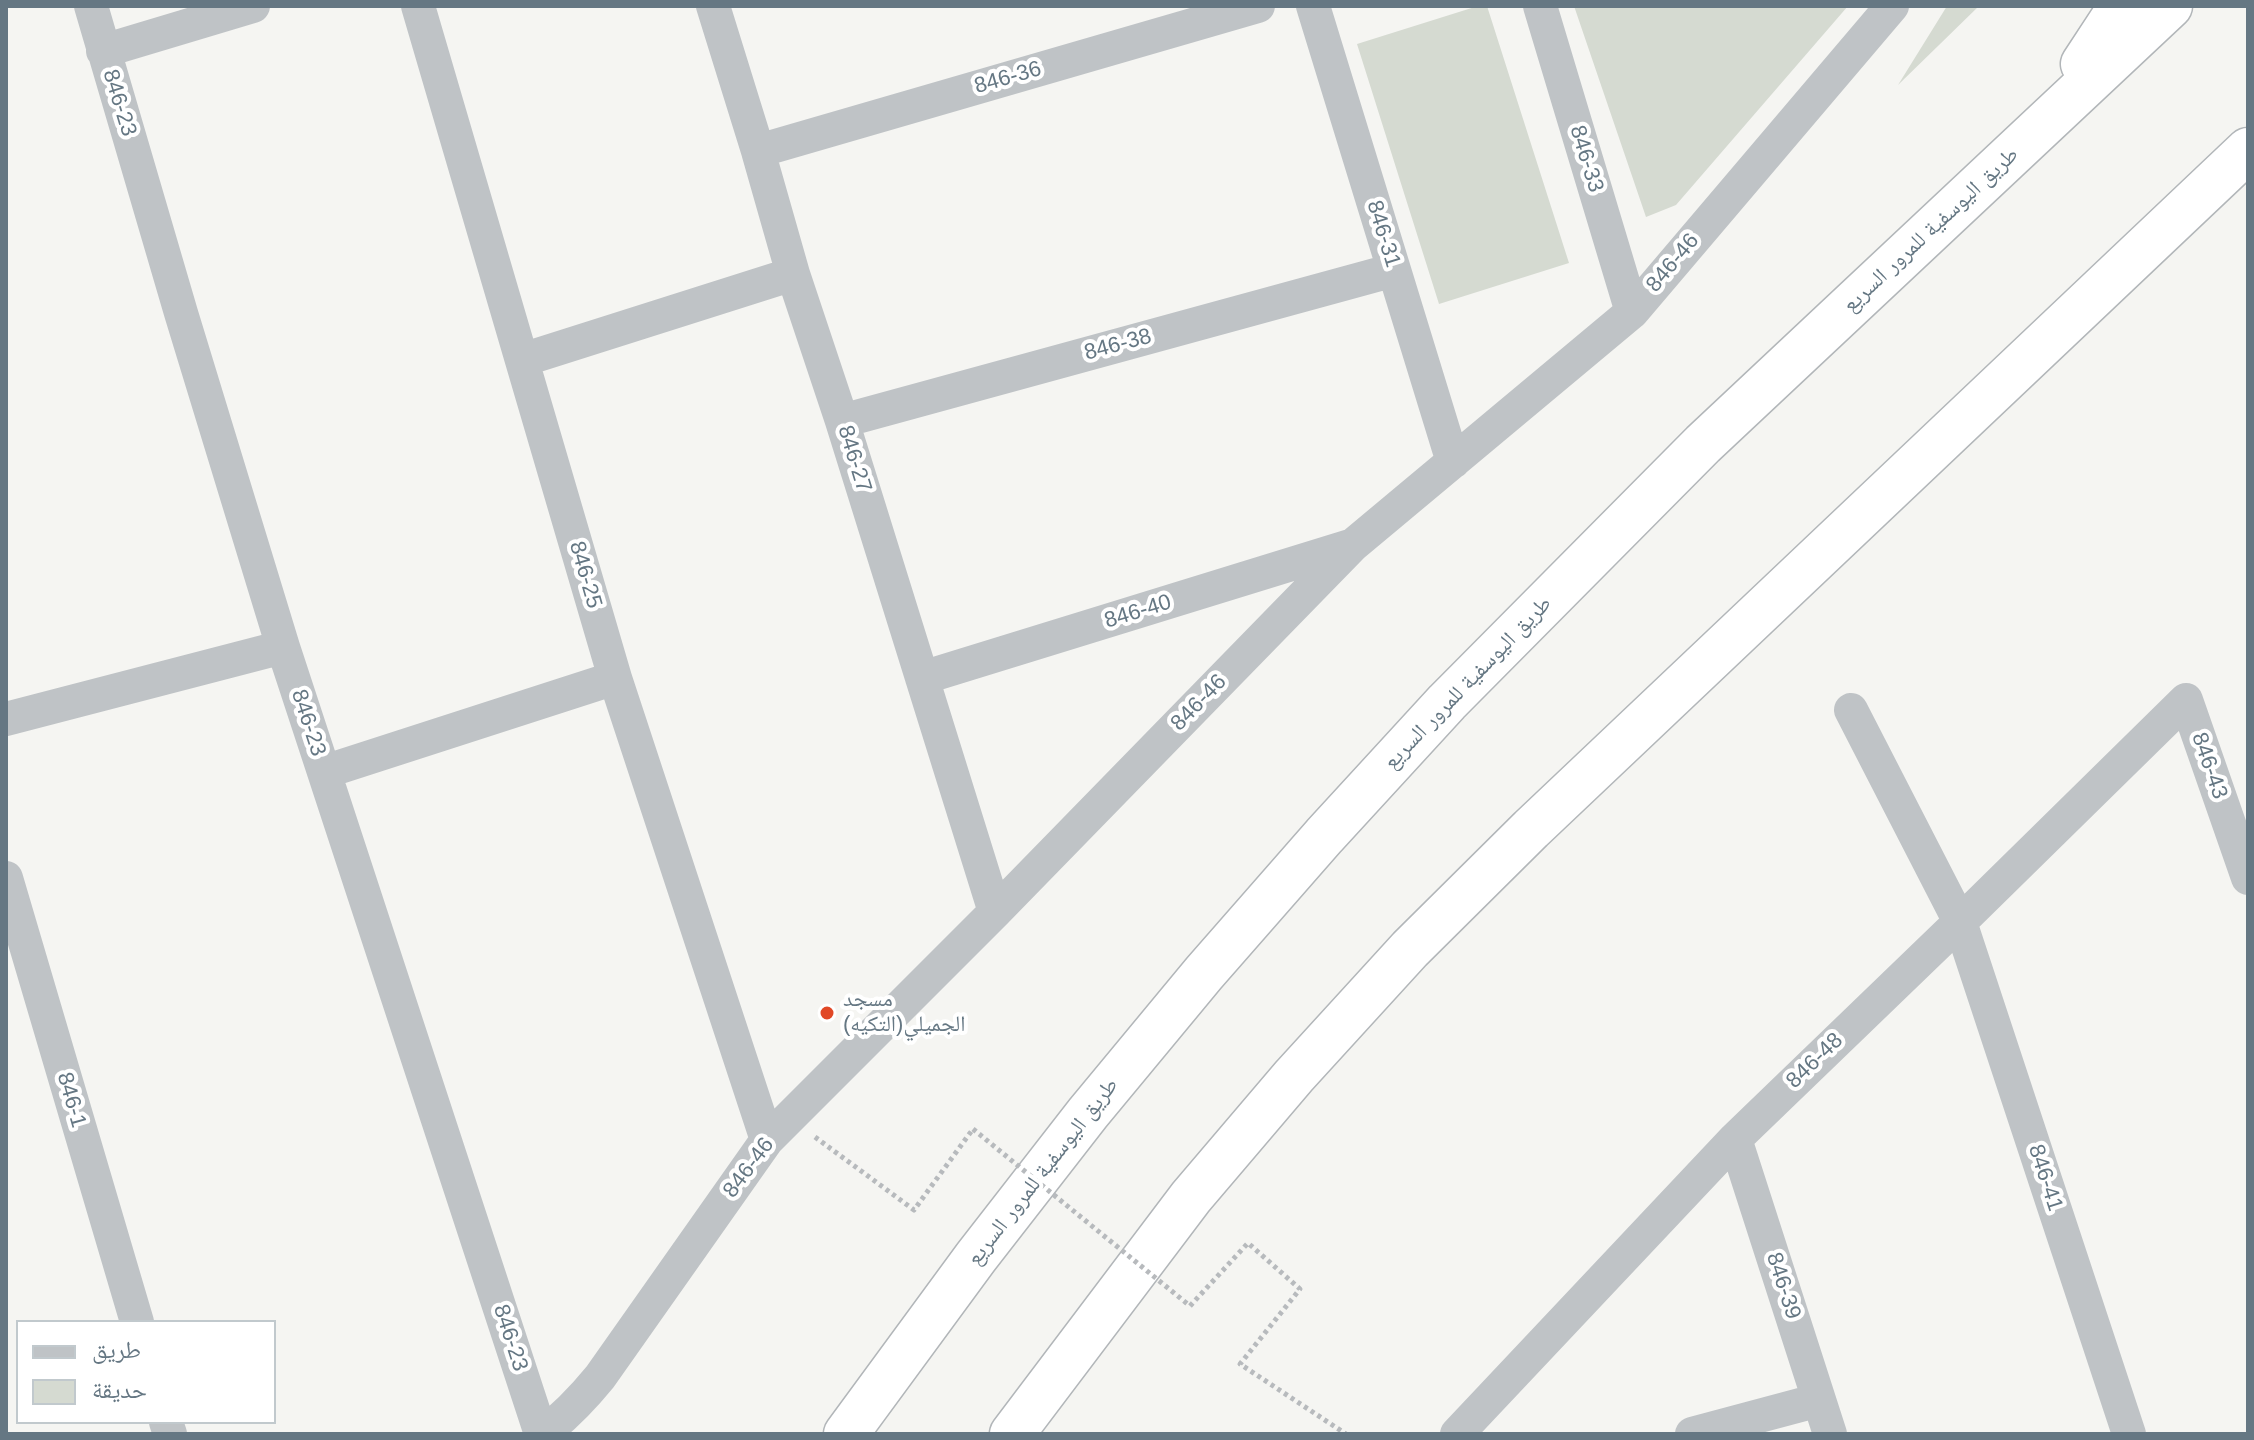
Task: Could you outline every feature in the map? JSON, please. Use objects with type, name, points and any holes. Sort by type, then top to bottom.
[{"type":"highway","points":[[2044,124],[2121,6]]},
{"type":"highway","name":"طريق اليوسفية للمرور السريع","points":[[851,1424],[1088,1113],[1204,973],[1334,824],[1447,702],[1703,444],[2170,6]]},
{"type":"highway","points":[[1012,1434],[1191,1197],[1294,1076],[1410,949],[1531,829],[2248,150]]},
{"type":"street","name":"846-23","points":[[91,6],[283,647],[542,1434]]},
{"type":"street","points":[[103,51],[253,6]]},
{"type":"street","name":"846-25","points":[[418,6],[615,678],[778,1129]]},
{"type":"street","name":"846-27","points":[[713,6],[793,274],[995,912]]},
{"type":"street","name":"846-36","points":[[758,151],[1258,6]]},
{"type":"street","name":"846-31","points":[[1313,6],[1453,462]]},
{"type":"street","name":"846-33","points":[[1540,6],[1632,312]]},
{"type":"street","name":"846-46","points":[[542,1434],[563,1419],[600,1377],[778,1129],[1353,545],[1632,312],[1892,6]]},
{"type":"street","name":"846-38","points":[[842,421],[1394,270]]},
{"type":"street","points":[[522,360],[793,274]]},
{"type":"street","name":"846-40","points":[[922,678],[1353,545]]},
{"type":"street","points":[[6,719],[283,647]]},
{"type":"street","points":[[324,772],[615,678]]},
{"type":"street","name":"846-43","points":[[2186,700],[2248,878]]},
{"type":"street","name":"846-48","points":[[1457,1434],[1735,1139],[2186,700]]},
{"type":"street","name":"846-41","points":[[1851,710],[1960,922],[2129,1434]]},
{"type":"street","name":"846-1","points":[[6,878],[136,1320]]},
{"type":"street","name":"846-39","points":[[1735,1139],[1830,1434]]},
{"type":"street","points":[[1692,1434],[1819,1400]]},
{"type":"path","points":[[778,1129],[914,1210],[973,1129],[1190,1306],[1248,1243],[1300,1289],[1240,1364],[1346,1434]]},
{"type":"green space","points":[[1478,6],[1487,6],[1569,263],[1439,304],[1357,44]]},
{"type":"green space","points":[[1574,6],[1848,6],[1676,205],[1646,217]]},
{"type":"green space","points":[[1947,6],[1979,6],[1898,85]]},
{"type":"place","name":"مسجد الجميلي(التكيه)","points":[[827,1013]]}]
